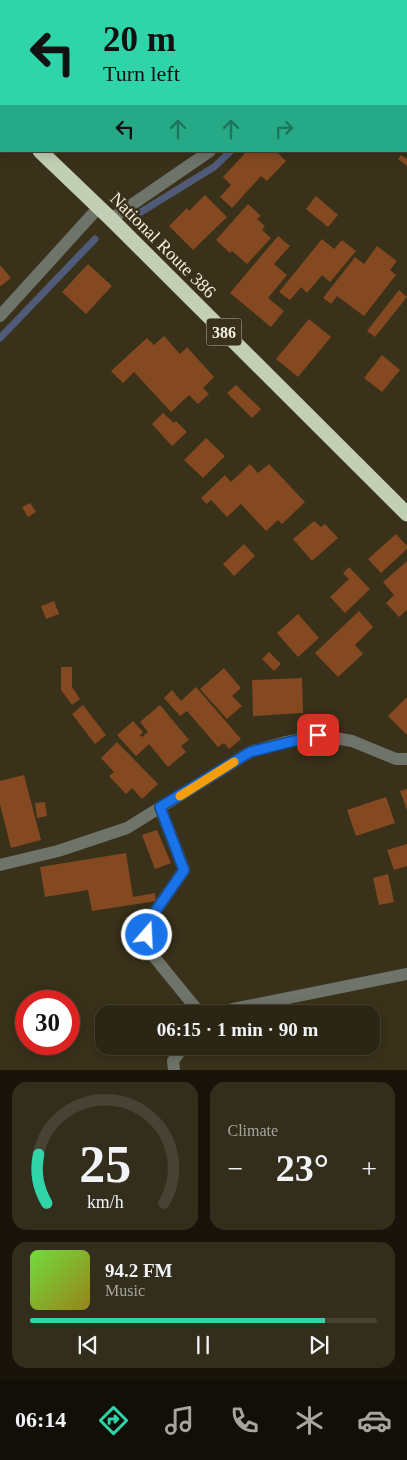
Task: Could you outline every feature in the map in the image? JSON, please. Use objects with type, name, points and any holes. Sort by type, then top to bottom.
[{"type":"highway","name":"National Route 386","points":[[41,152],[99,207],[407,514]]},
{"type":"street","points":[[111,219],[209,152]]},
{"type":"street","points":[[0,316],[99,207]]},
{"type":"street","points":[[0,865],[58,851],[127,828],[250,752],[318,735],[352,741],[396,759],[407,759]]},
{"type":"street","points":[[160,807],[184,870],[148,922],[146,947],[193,1005]]},
{"type":"street","points":[[252,1005],[407,974]]},
{"type":"street","points":[[174,1070],[173,1061],[177,1055]]},
{"type":"building","points":[[246,152],[277,152],[286,161],[267,181],[261,176],[232,208],[220,197],[231,185],[223,177]]},
{"type":"building","points":[[401,155],[407,159],[407,166],[398,159]]},
{"type":"building","points":[[205,195],[227,217],[193,250],[169,226],[187,208],[189,211]]},
{"type":"building","points":[[316,196],[338,215],[328,227],[306,209]]},
{"type":"building","points":[[248,204],[261,216],[257,219],[265,226],[262,230],[271,238],[247,264],[232,251],[230,253],[216,240]]},
{"type":"building","points":[[278,236],[290,246],[274,264],[287,275],[268,298],[284,311],[271,327],[230,293]]},
{"type":"building","points":[[322,239],[334,249],[342,240],[356,251],[330,282],[322,275],[307,293],[301,287],[290,300],[279,292]]},
{"type":"building","points":[[377,246],[397,261],[390,270],[396,275],[364,316],[337,296],[331,304],[323,298],[355,257],[364,264]]},
{"type":"building","points":[[88,264],[112,286],[86,314],[62,292]]},
{"type":"building","points":[[0,265],[11,278],[1,286],[0,285]]},
{"type":"building","points":[[399,290],[407,297],[375,337],[367,331]]},
{"type":"building","points":[[309,319],[331,337],[298,377],[276,359]]},
{"type":"building","points":[[164,336],[180,354],[187,347],[214,377],[203,388],[209,394],[198,404],[189,395],[171,412],[134,372],[123,383],[111,371],[147,338],[154,345]]},
{"type":"building","points":[[382,355],[400,370],[382,392],[364,378]]},
{"type":"building","points":[[236,385],[261,409],[252,418],[227,393]]},
{"type":"building","points":[[163,413],[174,423],[176,421],[187,432],[172,446],[152,424]]},
{"type":"building","points":[[206,438],[225,456],[203,478],[184,460]]},
{"type":"building","points":[[250,464],[258,473],[269,464],[305,502],[282,524],[278,520],[266,531],[241,504],[227,517],[211,500],[207,504],[201,498],[225,475],[231,482]]},
{"type":"building","points":[[30,503],[36,512],[28,517],[22,507]]},
{"type":"building","points":[[314,521],[321,527],[325,524],[338,538],[312,561],[293,539]]},
{"type":"building","points":[[396,534],[407,546],[407,549],[381,573],[368,559]]},
{"type":"building","points":[[244,544],[255,556],[234,576],[223,564]]},
{"type":"building","points":[[407,561],[407,610],[399,617],[386,603],[394,595],[383,582]]},
{"type":"building","points":[[349,567],[370,589],[345,613],[330,597],[349,579],[343,573]]},
{"type":"building","points":[[54,601],[59,614],[46,619],[41,606]]},
{"type":"building","points":[[359,611],[373,627],[355,645],[363,654],[338,677],[315,653]]},
{"type":"building","points":[[298,614],[319,638],[298,657],[277,633]]},
{"type":"building","points":[[269,652],[281,664],[274,671],[262,659]]},
{"type":"building","points":[[61,667],[72,667],[72,687],[80,699],[72,705],[61,690]]},
{"type":"building","points":[[224,668],[241,688],[232,696],[242,706],[227,719],[200,689]]},
{"type":"building","points":[[302,678],[303,713],[253,716],[252,680]]},
{"type":"building","points":[[196,687],[241,739],[229,749],[224,743],[218,747],[187,711],[180,716],[164,698],[172,690],[181,701]]},
{"type":"building","points":[[407,697],[407,735],[388,716]]},
{"type":"building","points":[[83,705],[106,735],[95,744],[72,714]]},
{"type":"building","points":[[160,705],[189,740],[181,746],[186,752],[168,767],[149,744],[136,756],[117,735],[133,721],[143,732],[140,735],[146,742],[142,737],[148,732],[140,722]]},
{"type":"building","points":[[117,742],[158,784],[142,799],[132,788],[126,794],[109,776],[114,772],[101,758]]},
{"type":"building","points":[[24,775],[41,840],[11,848],[0,804],[0,781]]},
{"type":"building","points":[[407,789],[407,810],[400,791]]},
{"type":"building","points":[[386,797],[395,823],[356,836],[347,810]]},
{"type":"building","points":[[45,802],[47,816],[37,818],[35,803]]},
{"type":"building","points":[[157,830],[171,863],[155,869],[142,835]]},
{"type":"building","points":[[407,844],[407,866],[394,870],[387,850]]},
{"type":"building","points":[[126,853],[133,897],[155,893],[156,901],[92,911],[88,890],[45,897],[40,867]]},
{"type":"building","points":[[388,874],[394,902],[379,905],[373,878]]},
{"type":"waterway","points":[[141,212],[214,167],[230,152]]},
{"type":"waterway","points":[[0,338],[95,239]]},
{"type":"slow traffic","points":[[180,796],[234,762]]},
{"type":"route","points":[[147,935],[148,922],[184,870],[160,807],[250,752],[318,735]]}]
